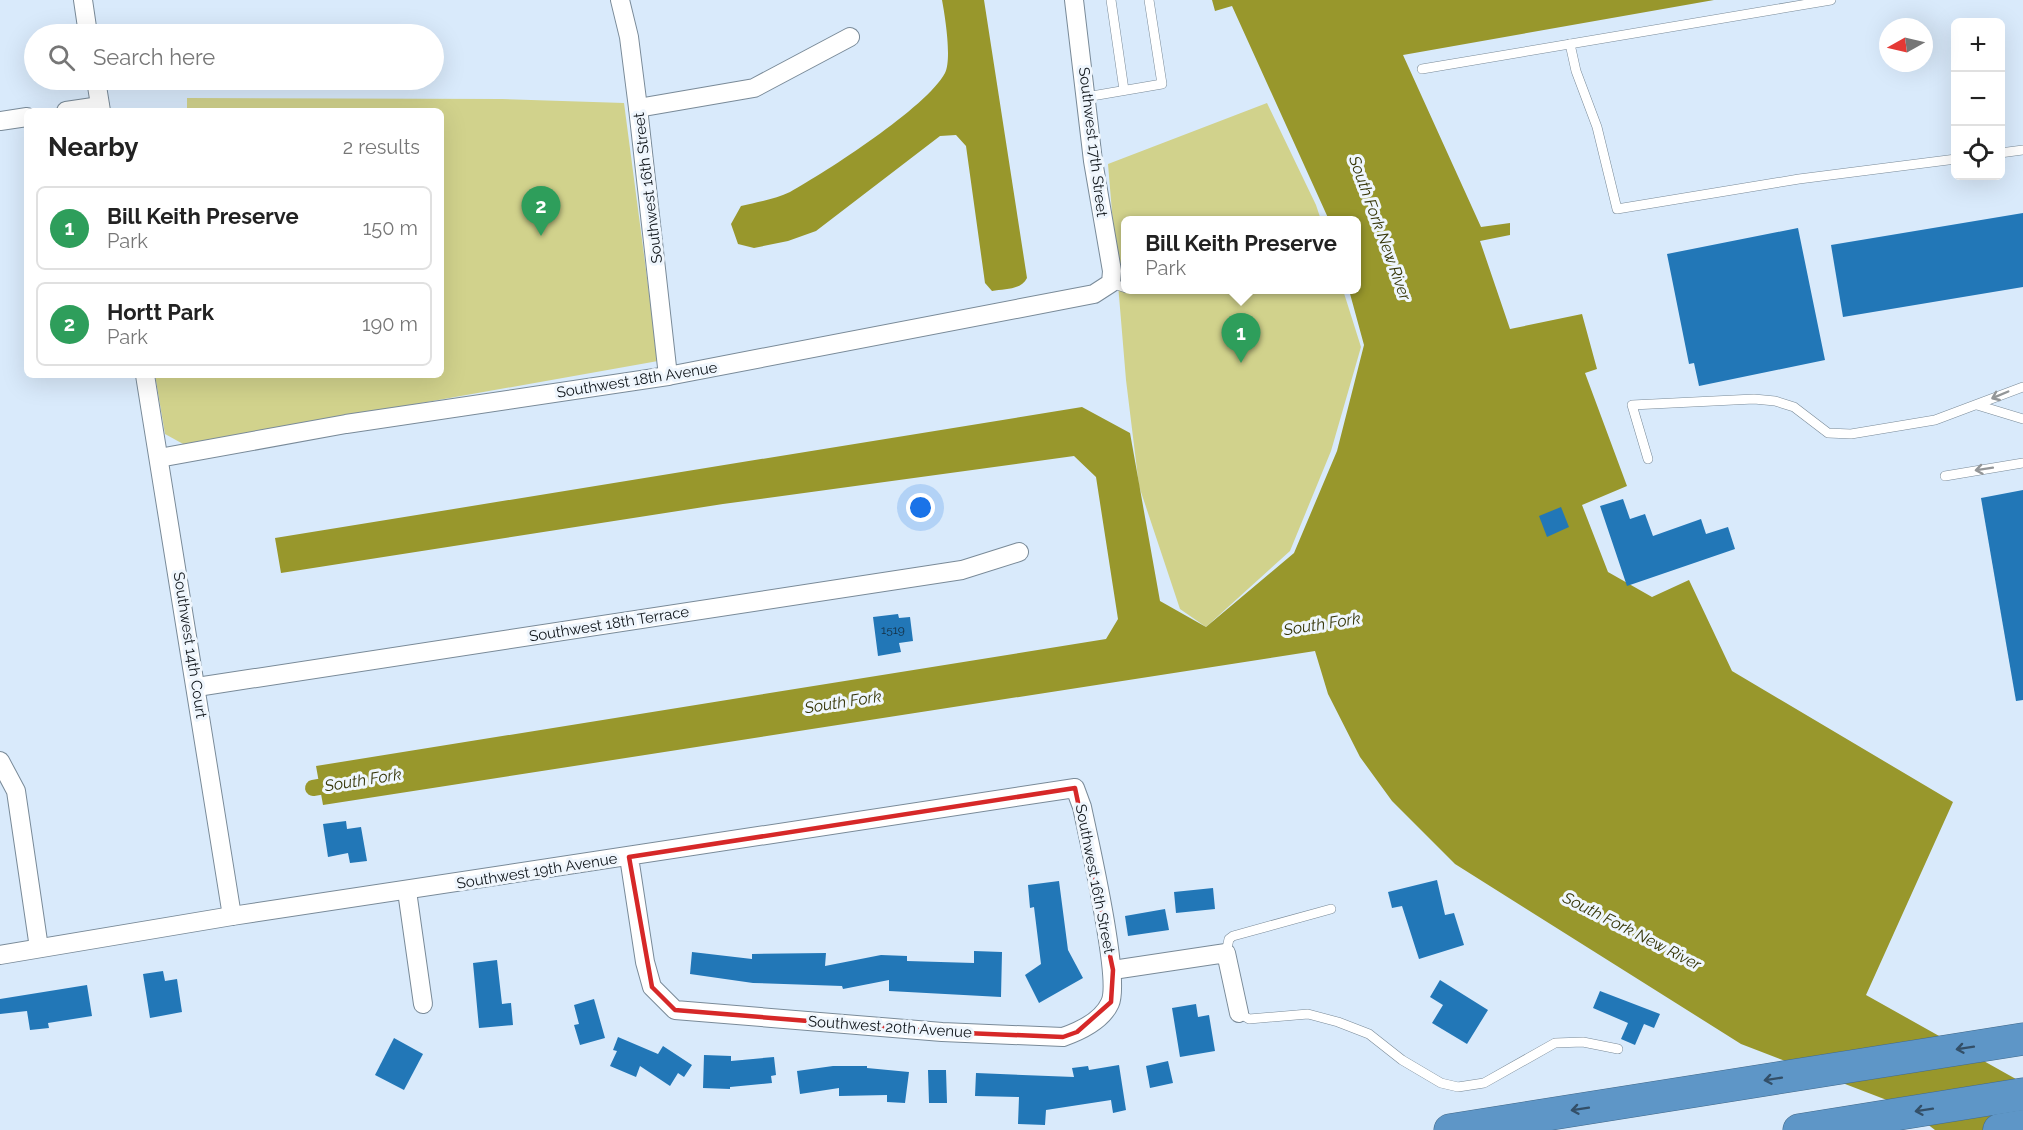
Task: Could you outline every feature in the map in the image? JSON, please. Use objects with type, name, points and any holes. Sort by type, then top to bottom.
[{"type":"highway","points":[[1450,1130],[2023,1039]]},
{"type":"highway","points":[[1799,1130],[2023,1094]]},
{"type":"street","points":[[83,0],[87,24]]},
{"type":"street","name":"Southwest 16th Street","points":[[620,0],[629,37],[668,376]]},
{"type":"street","name":"Southwest 17th Street","points":[[1074,0],[1092,161],[1112,271],[1118,286]]},
{"type":"street","points":[[638,108],[754,88],[850,37]]},
{"type":"street","points":[[97,90],[100,108]]},
{"type":"street","points":[[0,121],[24,117]]},
{"type":"street","name":"Southwest 18th Avenue","points":[[159,458],[346,424],[668,376],[1080,298],[1118,286]]},
{"type":"street","name":"Southwest 14th Court","points":[[146,378],[232,916]]},
{"type":"street","name":"Southwest 18th Terrace","points":[[197,687],[962,570],[1019,552]]},
{"type":"street","points":[[0,761],[16,791],[39,948]]},
{"type":"street","name":"Southwest 16th Street","points":[[1075,788],[1082,807],[1113,970]]},
{"type":"street","name":"Southwest 19th Avenue","points":[[0,955],[232,916],[1075,788]]},
{"type":"street","name":"Southwest 20th Avenue","points":[[630,857],[645,962],[652,987],[675,1010],[942,1032],[1063,1037],[1097,1020],[1111,1002],[1113,970]]},
{"type":"street","points":[[407,891],[423,1004]]},
{"type":"street","points":[[1113,970],[1226,953],[1239,1013]]},
{"type":"lane","points":[[1111,0],[1124,90]]},
{"type":"lane","points":[[1086,97],[1162,84],[1149,0]]},
{"type":"lane","points":[[1422,69],[1831,0]]},
{"type":"lane","points":[[1570,44],[1576,71],[1597,127],[1617,209],[1798,179],[1951,160]]},
{"type":"lane","points":[[2005,152],[2023,150]]},
{"type":"lane","points":[[1648,459],[1632,405],[1774,400],[1794,407],[1828,433],[1851,434],[1935,420],[2023,387]]},
{"type":"lane","points":[[1977,405],[2023,418]]},
{"type":"lane","points":[[1945,476],[2023,463]]},
{"type":"lane","points":[[1226,953],[1229,939],[1233,936],[1331,909]]},
{"type":"lane","points":[[1239,1013],[1249,1019],[1308,1014],[1338,1022],[1369,1034],[1402,1060],[1441,1083],[1458,1087],[1484,1083],[1555,1043],[1583,1042],[1618,1049]]},
{"type":"highlighted area","points":[[1075,788],[1113,970],[1111,1002],[1077,1032],[1063,1037],[942,1032],[675,1010],[652,987],[629,857]]},
{"type":"green space","points":[[187,98],[502,99],[624,103],[658,361],[185,445],[165,434],[156,378],[444,378],[444,108],[187,108]]},
{"type":"green space","points":[[1267,103],[1320,216],[1121,216],[1121,294],[1344,294],[1361,347],[1331,451],[1290,551],[1206,627],[1180,609],[1139,486],[1126,380],[1108,164]]},
{"type":"water","points":[[942,0],[984,0],[1027,278],[1024,282],[1012,288],[992,291],[985,283],[966,146],[956,135],[940,136],[816,231],[788,241],[754,248],[738,244],[731,224],[741,206],[779,197],[806,183],[874,138],[935,87],[945,73],[948,58]]},
{"type":"water","name":"South Fork New River","points":[[1212,0],[1714,0],[1403,55],[1481,227],[1510,223],[1510,235],[1480,241],[1510,329],[1582,314],[1597,369],[1585,373],[1627,486],[1582,505],[1608,572],[1652,597],[1689,580],[1732,671],[1953,802],[1866,995],[2023,1083],[2023,1130],[1935,1130],[1905,1107],[1741,1044],[1455,864],[1392,801],[1360,757],[1328,694],[1315,651],[323,805],[316,766],[1106,639],[1118,619],[1096,477],[1074,456],[723,504],[281,573],[275,538],[1082,407],[1130,433],[1160,601],[1206,627],[1294,553],[1337,451],[1364,345],[1350,294],[1361,294],[1361,216],[1327,216],[1232,6],[1215,11]]},
{"type":"building","points":[[2023,213],[2023,287],[1843,317],[1831,245]]},
{"type":"building","points":[[1798,228],[1825,360],[1699,386],[1694,363],[1689,364],[1667,254]]},
{"type":"building","points":[[2023,490],[2023,700],[2016,701],[1981,498]]},
{"type":"building","points":[[1623,499],[1630,519],[1645,514],[1653,536],[1701,519],[1706,534],[1728,527],[1735,549],[1627,586],[1600,506]]},
{"type":"building","points":[[1561,507],[1569,527],[1547,537],[1539,516]]},
{"type":"building","points":[[898,614],[899,618],[910,617],[913,641],[899,643],[901,652],[878,656],[873,617]]},
{"type":"building","points":[[346,821],[347,829],[361,827],[367,861],[350,863],[348,853],[328,857],[323,824]]},
{"type":"building","points":[[1437,880],[1445,915],[1454,913],[1464,945],[1419,959],[1402,906],[1392,908],[1388,892]]},
{"type":"building","points":[[1059,881],[1068,950],[1083,978],[1039,1003],[1025,975],[1041,964],[1034,907],[1030,908],[1028,885]]},
{"type":"building","points":[[1213,888],[1215,909],[1176,913],[1174,892]]},
{"type":"building","points":[[1165,909],[1169,930],[1128,936],[1125,916]]},
{"type":"building","points":[[974,951],[1002,952],[1001,997],[889,991],[889,980],[843,989],[842,986],[753,983],[690,974],[692,952],[752,959],[752,954],[826,953],[825,966],[881,955],[907,956],[907,961],[974,963]]},
{"type":"building","points":[[497,960],[502,1004],[511,1003],[513,1025],[479,1028],[473,963]]},
{"type":"building","points":[[163,971],[165,981],[177,979],[182,1012],[150,1018],[143,974]]},
{"type":"building","points":[[1440,980],[1488,1010],[1467,1044],[1432,1023],[1443,1005],[1430,997]]},
{"type":"building","points":[[87,985],[92,1016],[48,1023],[49,1028],[30,1030],[27,1011],[0,1014],[0,999]]},
{"type":"building","points":[[1600,991],[1660,1014],[1654,1028],[1644,1024],[1635,1045],[1621,1039],[1628,1023],[1593,1008]]},
{"type":"building","points":[[594,999],[605,1038],[580,1045],[574,1025],[579,1024],[574,1005]]},
{"type":"building","points":[[1196,1004],[1198,1017],[1209,1015],[1215,1051],[1180,1057],[1172,1008]]},
{"type":"building","points":[[618,1037],[658,1054],[663,1046],[692,1065],[684,1077],[678,1073],[670,1086],[640,1066],[636,1077],[610,1066],[617,1051],[613,1050]]},
{"type":"building","points":[[394,1038],[423,1054],[404,1090],[375,1075]]},
{"type":"building","points":[[704,1055],[731,1056],[731,1061],[774,1057],[776,1075],[771,1076],[772,1083],[730,1087],[730,1089],[703,1088]]},
{"type":"building","points":[[1168,1061],[1173,1083],[1150,1088],[1146,1066]]},
{"type":"building","points":[[1119,1065],[1126,1110],[1113,1113],[1111,1100],[1046,1110],[1045,1125],[1018,1124],[1019,1097],[975,1096],[976,1073],[1074,1077],[1072,1068],[1088,1066],[1089,1070]]},
{"type":"building","points":[[833,1066],[867,1066],[867,1068],[909,1072],[905,1103],[887,1102],[887,1095],[839,1096],[839,1088],[800,1094],[797,1071]]},
{"type":"building","points":[[928,1070],[946,1070],[947,1103],[929,1103]]},
{"type":"waterway","name":"South Fork","points":[[313,788],[342,783]]},
{"type":"place","name":"Hortt Park","points":[[541,236]]},
{"type":"place","name":"Bill Keith Preserve","points":[[1241,363]]}]
